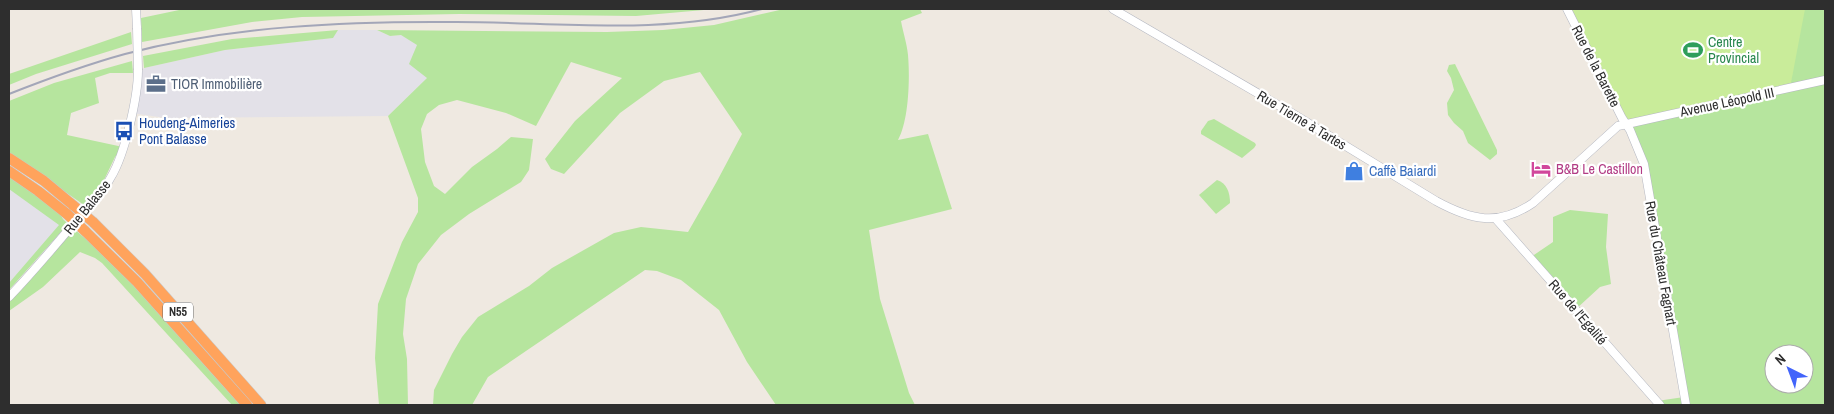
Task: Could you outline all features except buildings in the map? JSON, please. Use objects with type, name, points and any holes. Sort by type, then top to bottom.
[{"type":"highway","name":"N55","points":[[9,158],[44,182],[92,222],[145,274],[261,405]]},
{"type":"highway","name":"N55","points":[[9,171],[38,191],[85,230],[137,282],[246,405]]},
{"type":"street","name":"Rue Balasse","points":[[9,296],[94,202],[117,167],[128,130],[136,90],[138,70],[136,9]]},
{"type":"street","name":"Rue Tierne à Tartes","points":[[1113,9],[1290,112],[1449,208],[1468,215],[1496,219]]},
{"type":"street","name":"Rue de la Barette","points":[[1567,9],[1627,124]]},
{"type":"street","name":"Avenue Léopold III","points":[[1627,124],[1825,80]]},
{"type":"street","points":[[1496,219],[1508,217],[1533,203],[1614,130],[1627,124]]},
{"type":"street","name":"Rue du Château Fagnart","points":[[1627,124],[1644,164],[1686,405]]},
{"type":"street","name":"Rue de l'Egalité","points":[[1496,219],[1660,405]]},
{"type":"shaded area","points":[[338,30],[377,30],[390,36],[401,35],[410,39],[417,45],[427,78],[388,116],[166,118],[131,113],[138,78],[144,68],[225,50],[332,38]]},
{"type":"shaded area","points":[[9,176],[59,212],[68,224],[9,290]]},
{"type":"green space","points":[[184,9],[715,9],[636,16],[459,14],[302,17],[252,22],[142,42],[141,18]]},
{"type":"green space","points":[[784,9],[920,9],[922,13],[901,21],[908,55],[909,87],[907,110],[902,132],[898,140],[928,134],[952,209],[869,230],[880,299],[909,393],[915,405],[776,405],[747,362],[719,310],[681,280],[657,271],[645,270],[488,377],[472,405],[433,405],[434,390],[452,354],[462,337],[478,317],[529,286],[552,268],[614,233],[641,227],[688,232],[742,134],[700,72],[664,81],[620,113],[564,174],[551,169],[545,159],[575,121],[622,78],[571,62],[536,126],[506,113],[457,100],[439,105],[427,114],[421,129],[425,162],[434,186],[445,194],[472,167],[511,137],[533,139],[529,170],[521,182],[469,214],[441,235],[418,264],[406,299],[403,334],[407,359],[408,405],[379,405],[375,358],[378,304],[402,242],[418,212],[418,198],[388,116],[427,78],[409,64],[417,45],[401,35],[390,36],[377,30],[607,32],[663,30],[714,25]]},
{"type":"green space","name":"Centre Provincial","points":[[1567,9],[1805,9],[1790,88],[1629,124]]},
{"type":"green space","points":[[1643,9],[1825,9],[1825,405],[1660,405],[1657,401],[1684,397],[1644,164],[1626,124],[1790,88],[1791,83],[1787,77]]},
{"type":"green space","points":[[338,30],[333,38],[225,50],[144,68],[143,56],[232,39]]},
{"type":"green space","points":[[131,32],[132,44],[36,74],[9,85],[9,74]]},
{"type":"green space","points":[[132,61],[133,73],[110,73],[95,78],[99,103],[71,113],[67,135],[123,147],[115,157],[104,180],[84,205],[9,153],[9,101],[54,83]]},
{"type":"green space","points":[[1455,64],[1497,150],[1497,154],[1490,160],[1468,143],[1463,131],[1448,115],[1447,103],[1454,90],[1447,71],[1449,65]]},
{"type":"green space","points":[[1214,119],[1255,143],[1254,148],[1242,158],[1201,134],[1208,121]]},
{"type":"green space","points":[[9,176],[59,212],[68,224],[9,290],[9,283],[59,225],[9,189]]},
{"type":"green space","points":[[1217,180],[1223,183],[1227,189],[1230,203],[1216,214],[1199,195]]},
{"type":"green space","points":[[1570,210],[1608,214],[1606,247],[1611,284],[1600,287],[1576,309],[1531,257],[1553,242],[1553,217]]},
{"type":"green space","points":[[74,229],[105,255],[134,284],[242,405],[232,405],[102,263],[95,258],[80,252],[43,287],[9,311],[9,302]]},
{"type":"railway","points":[[9,94],[66,72],[125,54],[206,37],[248,31],[331,24],[415,22],[609,26],[648,25],[724,17],[762,9]]},
{"type":"place","name":"Centre Provincial","points":[[1693,50]]},
{"type":"place","name":"TIOR Immobilière","points":[[156,84]]},
{"type":"place","name":"Houdeng-Aimeries Pont Balasse","points":[[124,131]]},
{"type":"place","name":"B&B Le Castillon","points":[[1541,169]]},
{"type":"place","name":"Caffè Baiardi","points":[[1354,171]]}]
